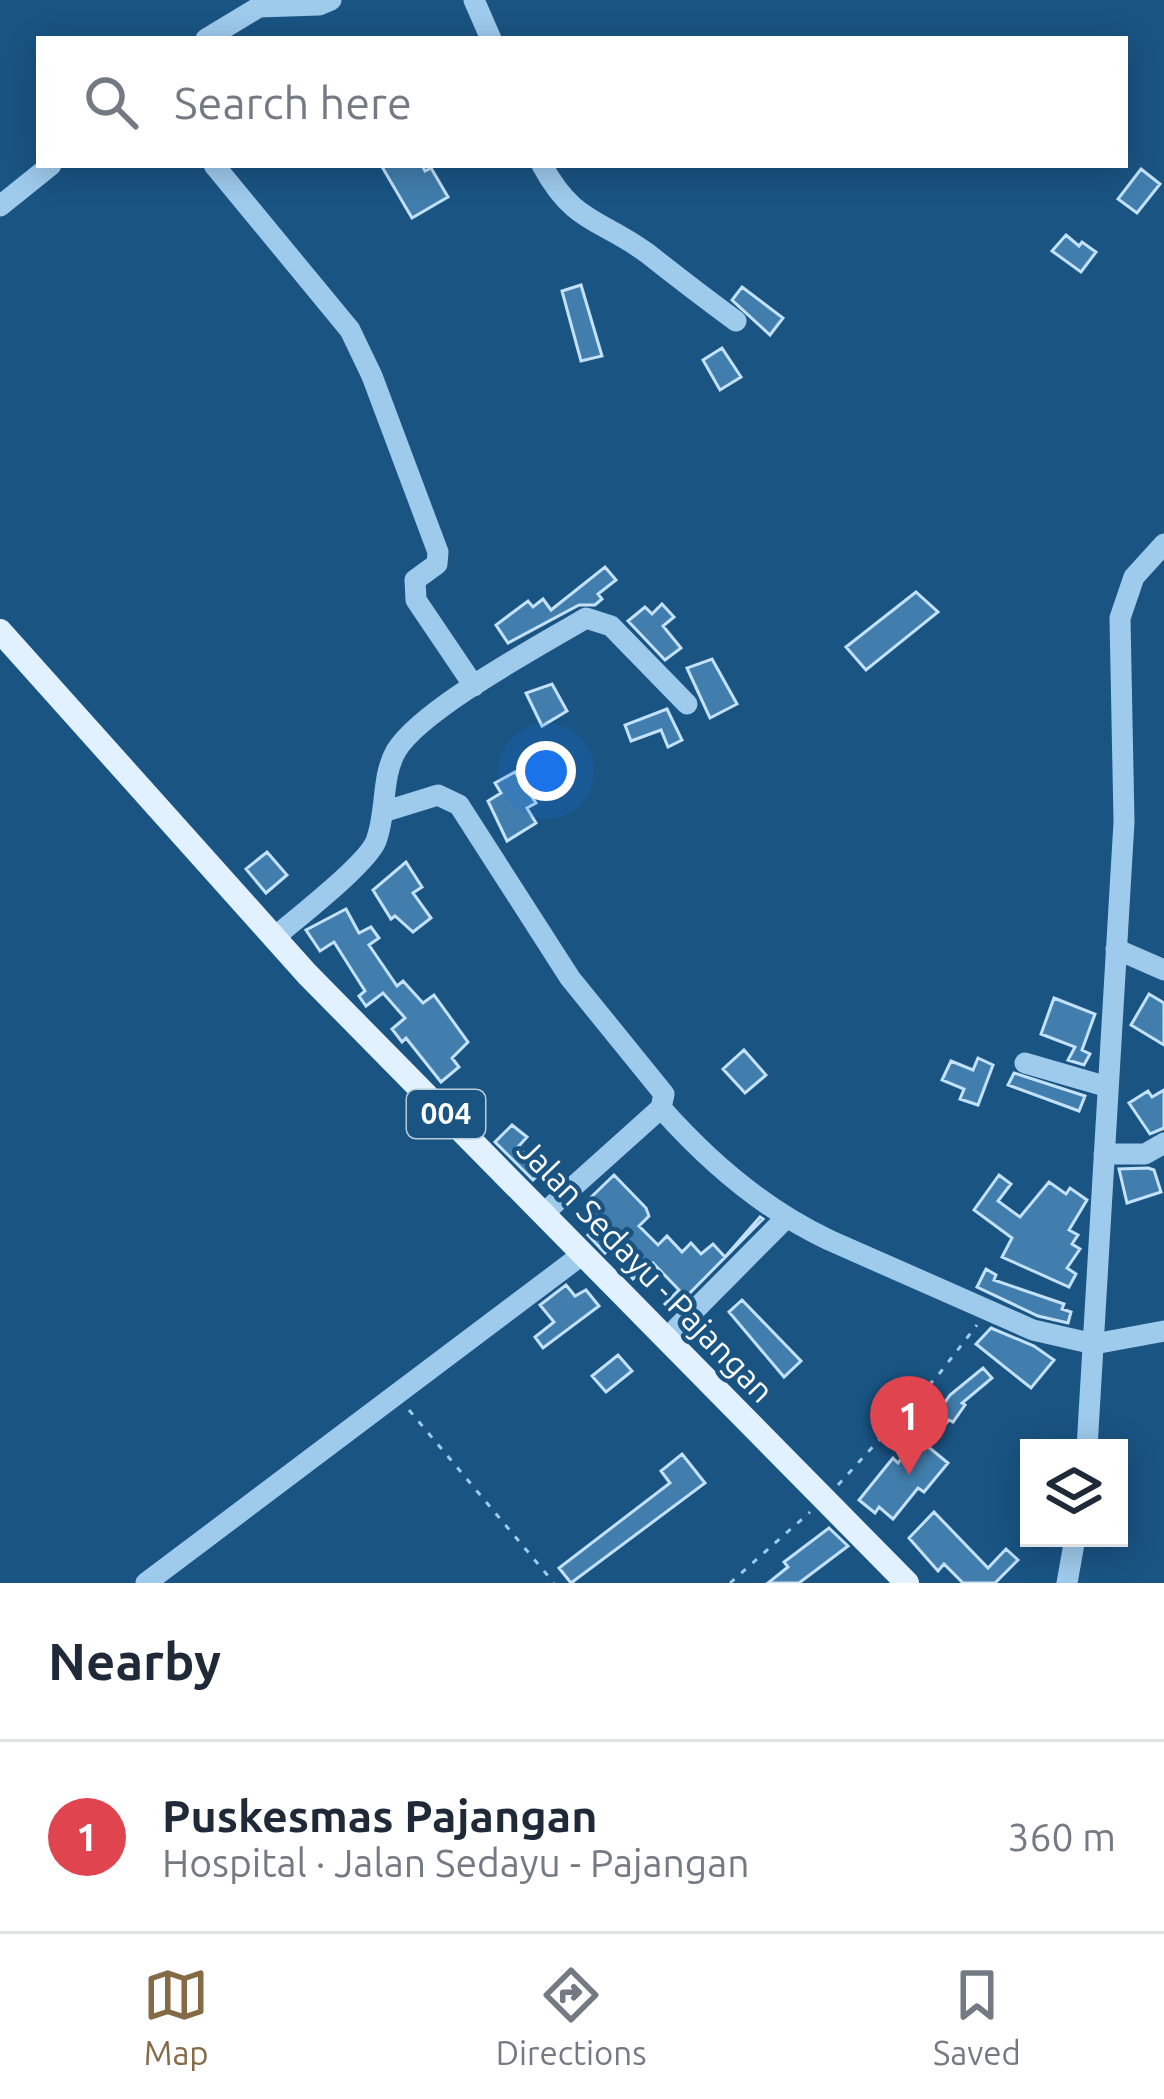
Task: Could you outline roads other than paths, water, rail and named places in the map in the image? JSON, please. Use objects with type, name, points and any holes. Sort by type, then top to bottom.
[{"type":"main road","name":"Jalan Sedayu - Pajangan","points":[[0,631],[307,974],[907,1583]]},
{"type":"street","points":[[209,36],[233,8],[331,0]]},
{"type":"street","points":[[474,0],[490,36]]},
{"type":"street","points":[[0,206],[47,168]]},
{"type":"street","points":[[217,168],[334,308],[362,352],[439,552],[436,564],[415,580],[416,600],[474,686]]},
{"type":"street","points":[[544,168],[561,198],[578,215],[645,252],[736,321]]},
{"type":"street","points":[[1089,1439],[1124,821],[1120,619],[1134,577],[1164,544]]},
{"type":"street","points":[[275,937],[376,843],[389,767],[410,733],[474,686],[586,618],[611,626],[687,704]]},
{"type":"street","points":[[383,812],[438,795],[459,805],[570,978],[664,1094],[661,1108],[544,1213]]},
{"type":"street","points":[[1116,950],[1164,970]]},
{"type":"street","points":[[1025,1063],[1108,1087]]},
{"type":"street","points":[[661,1108],[738,1182],[829,1240],[1033,1330],[1094,1344],[1164,1331]]},
{"type":"street","points":[[1104,1154],[1145,1154],[1164,1143]]},
{"type":"street","points":[[666,1339],[788,1217]]},
{"type":"street","points":[[146,1583],[583,1254]]},
{"type":"street","points":[[1067,1583],[1073,1547]]},
{"type":"place","name":"Puskesmas Pajangan","points":[[909,1475]]}]
